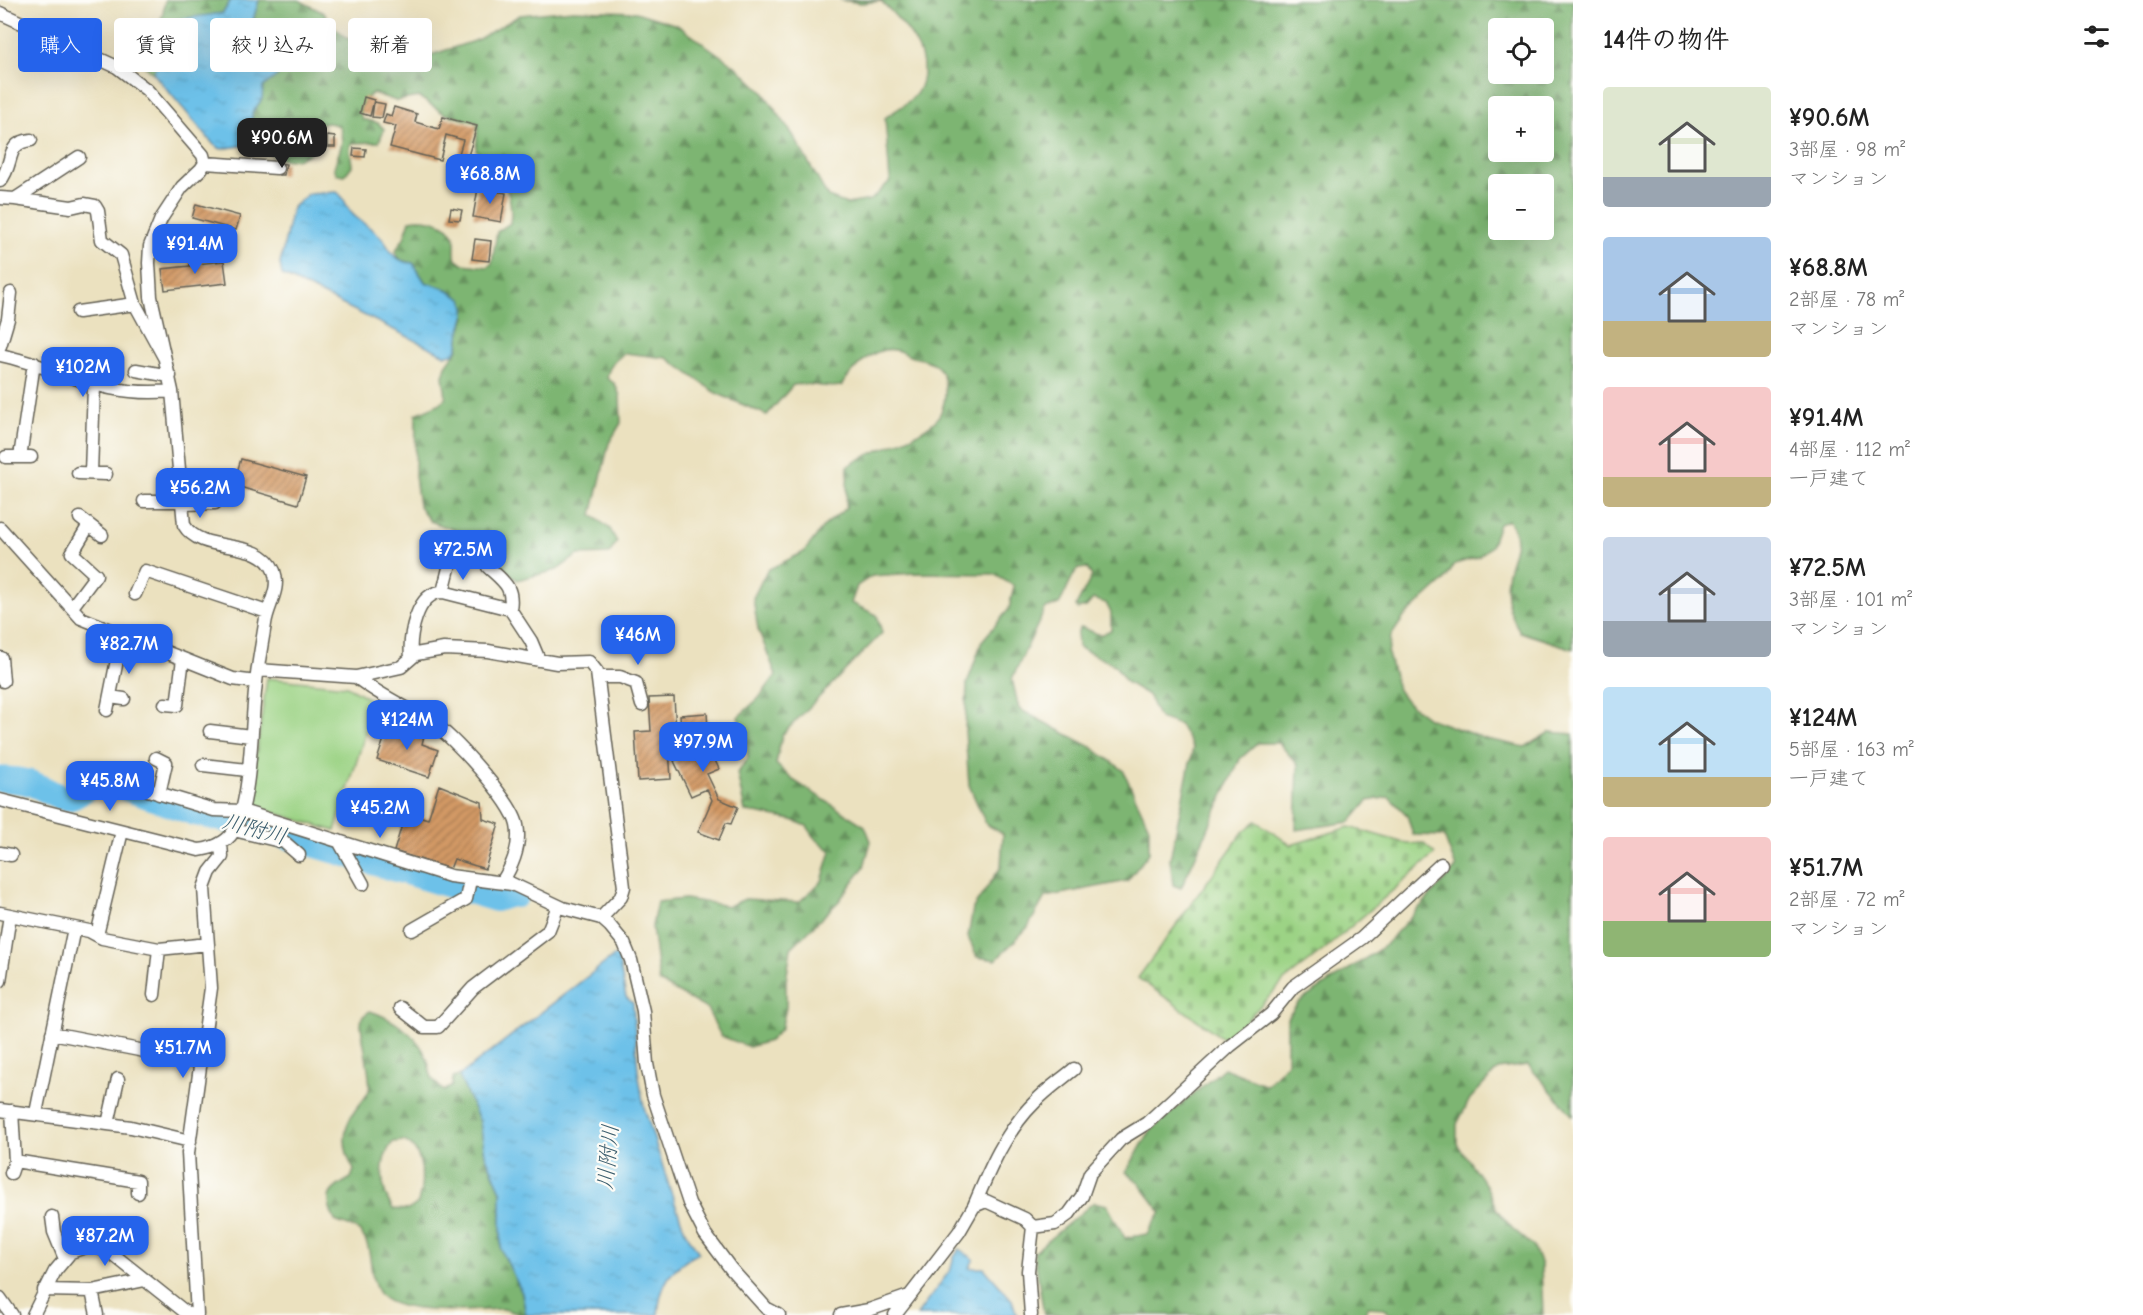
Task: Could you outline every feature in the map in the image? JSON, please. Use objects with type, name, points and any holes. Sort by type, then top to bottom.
[{"type":"street","points":[[0,13],[117,67],[133,78],[147,90],[197,147],[205,163]]},
{"type":"street","points":[[0,180],[8,168],[14,147],[20,142],[32,140]]},
{"type":"street","points":[[15,199],[79,157]]},
{"type":"street","points":[[205,163],[253,164],[277,168]]},
{"type":"street","points":[[0,800],[199,850],[221,843],[238,821],[247,770],[256,682],[267,612],[275,591],[276,581],[267,561],[258,555],[195,538],[184,525],[170,376],[148,282],[150,246],[172,201],[205,163]]},
{"type":"street","points":[[0,198],[71,207],[84,204],[95,206],[98,211],[102,240],[121,255],[135,304],[166,360]]},
{"type":"street","points":[[0,346],[8,319],[11,293]]},
{"type":"street","points":[[78,312],[135,304]]},
{"type":"street","points":[[0,355],[34,363],[94,386],[145,394],[172,391]]},
{"type":"street","points":[[6,457],[26,457],[34,363]]},
{"type":"street","points":[[136,370],[170,376]]},
{"type":"street","points":[[94,386],[84,473],[106,474]]},
{"type":"street","points":[[144,501],[215,503]]},
{"type":"street","points":[[72,607],[96,575],[72,553],[84,522],[102,535]]},
{"type":"street","points":[[0,528],[81,618],[232,679],[256,682]]},
{"type":"street","points":[[443,592],[450,564]]},
{"type":"street","points":[[488,567],[509,587],[512,594],[510,609]]},
{"type":"street","points":[[135,594],[145,571],[267,612]]},
{"type":"street","points":[[411,657],[415,624],[423,602],[435,592],[443,592],[510,609],[531,640],[539,660]]},
{"type":"street","points":[[107,710],[122,635]]},
{"type":"street","points":[[258,669],[356,677],[401,667],[411,657],[444,649],[488,651],[557,663],[590,662],[595,666],[598,677],[624,887],[609,910]]},
{"type":"street","points":[[1,658],[1,675]]},
{"type":"street","points":[[165,704],[177,705],[183,659]]},
{"type":"street","points":[[356,677],[396,705],[432,723],[454,742],[494,787],[516,821],[518,837],[507,883]]},
{"type":"street","points":[[598,677],[631,680],[636,683],[642,705]]},
{"type":"street","points":[[110,697],[124,699]]},
{"type":"street","points":[[210,731],[251,736]]},
{"type":"street","points":[[156,758],[166,763],[153,792],[213,810],[284,842],[298,855]]},
{"type":"street","points":[[203,765],[247,770]]},
{"type":"street","points":[[238,821],[450,876],[469,887]]},
{"type":"street","points":[[97,934],[122,831]]},
{"type":"street","points":[[197,1315],[190,1141],[211,988],[204,888],[210,872],[222,857],[221,843]]},
{"type":"street","points":[[343,850],[363,884]]},
{"type":"street","points":[[1033,1227],[1055,1224],[1068,1214],[1082,1196],[1089,1173],[1120,1139],[1147,1123],[1230,1046],[1271,1014],[1293,987],[1362,938],[1441,864]]},
{"type":"street","points":[[412,930],[469,887],[507,883],[558,906],[609,910]]},
{"type":"street","points":[[400,1008],[424,1027],[438,1027],[473,988],[548,931],[558,906]]},
{"type":"street","points":[[609,910],[617,933],[631,960],[644,1011],[647,1064],[652,1095],[689,1203],[705,1234],[731,1269],[766,1308],[779,1315]]},
{"type":"street","points":[[0,981],[5,914],[159,949],[208,944]]},
{"type":"street","points":[[36,1113],[74,928]]},
{"type":"street","points":[[154,994],[159,949]]},
{"type":"street","points":[[52,1033],[201,1062]]},
{"type":"street","points":[[895,1315],[959,1232],[974,1206],[990,1168],[1016,1126],[1035,1101],[1074,1069]]},
{"type":"street","points":[[108,1124],[118,1078]]},
{"type":"street","points":[[138,1193],[138,1181],[13,1167],[6,1110],[108,1124],[190,1141]]},
{"type":"street","points":[[974,1206],[986,1201],[1025,1219],[1033,1227]]},
{"type":"street","points":[[52,1217],[54,1232],[65,1258]]},
{"type":"street","points":[[1031,1315],[1028,1271],[1033,1227]]},
{"type":"street","points":[[33,1315],[44,1290],[65,1258],[81,1247],[100,1246],[189,1315]]},
{"type":"street","points":[[44,1290],[92,1291],[145,1280]]},
{"type":"street","points":[[92,1291],[97,1315]]},
{"type":"street","points":[[841,1315],[868,1310],[909,1296]]},
{"type":"street","points":[[0,1298],[12,1315]]},
{"type":"green space","points":[[165,0],[231,0],[223,13],[197,18],[161,18]]},
{"type":"green space","points":[[259,0],[299,0],[324,13],[327,18],[254,18]]},
{"type":"green space","points":[[840,0],[1573,0],[1573,649],[1520,632],[1516,626],[1506,593],[1508,570],[1516,542],[1513,527],[1508,520],[1499,524],[1491,546],[1478,557],[1455,564],[1445,580],[1404,617],[1391,636],[1388,654],[1398,690],[1407,702],[1428,718],[1486,739],[1525,747],[1550,732],[1573,734],[1573,1116],[1528,1065],[1498,1069],[1470,1099],[1457,1124],[1457,1144],[1486,1185],[1497,1210],[1512,1228],[1533,1246],[1541,1265],[1543,1315],[1390,1315],[1385,1308],[1367,1307],[1365,1315],[1044,1315],[1034,1252],[1094,1202],[1107,1205],[1125,1238],[1147,1234],[1161,1212],[1138,1182],[1126,1172],[1150,1131],[1224,1068],[1266,1085],[1287,1063],[1287,1018],[1299,1002],[1383,947],[1456,868],[1444,836],[1413,835],[1407,815],[1389,797],[1368,801],[1350,822],[1296,830],[1298,765],[1279,743],[1258,743],[1240,759],[1181,888],[1173,885],[1170,859],[1193,748],[1180,725],[1159,718],[1148,695],[1126,682],[1115,665],[1078,647],[1077,633],[1081,627],[1100,635],[1111,630],[1111,613],[1106,603],[1093,599],[1086,607],[1078,609],[1076,606],[1092,576],[1087,568],[1078,569],[1059,604],[1045,609],[1012,679],[1019,709],[1091,747],[1123,770],[1149,827],[1149,853],[1127,881],[1045,897],[1028,927],[996,960],[977,957],[968,937],[973,908],[1001,867],[1003,834],[986,824],[969,785],[965,731],[967,684],[982,641],[1009,609],[1014,586],[994,574],[915,573],[872,576],[857,586],[851,603],[877,615],[882,633],[782,735],[776,764],[793,780],[865,826],[871,841],[864,867],[839,901],[791,948],[786,981],[786,1008],[781,1029],[769,1041],[749,1047],[721,1036],[707,1009],[659,982],[652,926],[657,902],[685,899],[729,906],[745,899],[799,902],[822,881],[831,851],[816,839],[807,826],[792,820],[745,811],[737,773],[748,758],[746,740],[738,717],[759,698],[776,675],[758,629],[753,598],[767,570],[804,552],[824,526],[846,508],[848,466],[869,454],[914,435],[934,422],[939,416],[944,401],[943,376],[939,369],[929,361],[887,350],[864,360],[841,386],[793,385],[767,415],[716,393],[667,358],[625,353],[613,363],[607,378],[615,384],[620,396],[621,423],[609,443],[592,515],[610,529],[617,542],[609,554],[578,555],[557,570],[517,580],[495,559],[482,540],[430,521],[419,506],[415,476],[416,414],[441,403],[446,397],[443,376],[446,366],[458,349],[460,330],[466,317],[443,288],[425,282],[413,263],[399,259],[396,250],[404,238],[410,220],[422,219],[435,221],[451,231],[455,239],[456,260],[463,264],[488,267],[492,263],[497,232],[510,223],[510,201],[508,191],[498,173],[476,150],[478,123],[445,114],[419,97],[396,101],[373,93],[362,104],[360,111],[362,119],[378,123],[384,129],[379,142],[352,143],[350,148],[352,166],[345,175],[337,174],[334,168],[342,138],[339,126],[331,123],[318,125],[311,130],[311,152],[303,157],[288,160],[274,156],[253,144],[252,112],[262,99],[262,87],[272,72],[336,72],[336,29],[348,38],[348,72],[432,72],[432,55],[477,40],[520,15],[573,10],[636,12],[677,25],[738,68],[763,92],[793,135],[828,197],[847,204],[871,200],[890,181],[885,118],[916,95],[923,78],[923,65],[920,53],[908,30],[881,1],[862,3]]},
{"type":"green space","points":[[267,678],[347,686],[375,702],[335,831],[259,808],[252,801],[251,791]]},
{"type":"green space","points":[[1256,821],[1291,845],[1349,827],[1408,844],[1423,843],[1435,854],[1325,949],[1284,981],[1242,1025],[1224,1039],[1138,978],[1243,832]]},
{"type":"green space","points":[[370,1011],[385,1017],[407,1031],[419,1043],[433,1079],[444,1091],[452,1086],[453,1078],[459,1076],[480,1122],[485,1154],[501,1191],[501,1249],[522,1293],[526,1315],[500,1309],[455,1311],[419,1309],[390,1302],[376,1289],[365,1239],[352,1227],[335,1221],[329,1205],[330,1195],[333,1190],[351,1178],[354,1170],[345,1147],[348,1124],[365,1098],[370,1085],[361,1025],[362,1017]],"holes":[[[404,1141],[416,1152],[421,1169],[418,1203],[408,1210],[393,1209],[383,1184],[385,1157],[393,1142]]]},
{"type":"water","points":[[231,0],[259,0],[254,18],[210,18],[210,72],[278,72],[278,75],[263,87],[262,99],[252,113],[253,144],[221,149],[214,145],[153,73],[198,72],[198,18],[187,18],[223,13]]},
{"type":"water","points":[[337,192],[353,215],[379,235],[396,257],[413,263],[425,282],[444,288],[462,299],[465,315],[454,354],[445,355],[282,275],[280,264],[292,208],[308,194]]},
{"type":"water","points":[[614,956],[618,957],[626,997],[633,1003],[638,1071],[644,1107],[685,1231],[699,1253],[681,1264],[669,1277],[661,1294],[658,1315],[526,1315],[522,1293],[501,1249],[501,1191],[485,1154],[480,1122],[459,1076]]},
{"type":"water","points":[[959,1249],[974,1259],[969,1268],[984,1268],[1012,1300],[1017,1315],[917,1315],[951,1269],[953,1259]]},
{"type":"building","points":[[364,97],[374,100],[370,116],[360,113]]},
{"type":"building","points":[[374,102],[385,104],[382,118],[372,117]]},
{"type":"building","points":[[394,107],[417,114],[415,122],[439,129],[443,117],[477,126],[468,156],[459,154],[463,140],[446,135],[440,160],[390,147],[396,126],[383,123],[386,114],[391,116]]},
{"type":"building","points":[[327,136],[335,137],[335,147],[327,147]]},
{"type":"building","points":[[354,148],[366,149],[365,157],[353,156]]},
{"type":"building","points":[[280,163],[286,164],[284,175],[279,175]]},
{"type":"building","points":[[452,164],[458,165],[456,173],[450,172]]},
{"type":"building","points":[[489,175],[505,178],[502,189],[488,186]]},
{"type":"building","points":[[478,188],[506,193],[501,222],[473,217]]},
{"type":"building","points":[[196,204],[240,216],[236,230],[192,218]]},
{"type":"building","points":[[451,208],[462,210],[460,220],[449,219]]},
{"type":"building","points":[[475,239],[491,241],[489,261],[472,259]]},
{"type":"building","points":[[196,255],[197,264],[224,261],[227,283],[165,290],[162,269],[190,266],[189,256]]},
{"type":"building","points":[[241,459],[306,477],[298,504],[233,485]]},
{"type":"building","points":[[674,697],[677,748],[669,748],[671,779],[638,781],[635,732],[651,731],[649,698]]},
{"type":"building","points":[[707,713],[709,747],[719,769],[707,774],[719,799],[738,807],[731,824],[726,823],[719,840],[698,832],[712,800],[707,789],[691,796],[674,761],[688,754],[682,744],[680,715]]},
{"type":"building","points":[[389,724],[424,736],[422,744],[438,750],[429,777],[377,760]]},
{"type":"building","points":[[439,785],[482,802],[483,819],[499,824],[485,869],[454,859],[450,869],[394,851],[406,812],[428,819]]},
{"type":"waterway","name":"川附川","points":[[0,779],[33,784],[64,798],[76,795],[94,781],[107,781],[195,813],[250,825],[496,899],[511,894],[516,895]]}]
